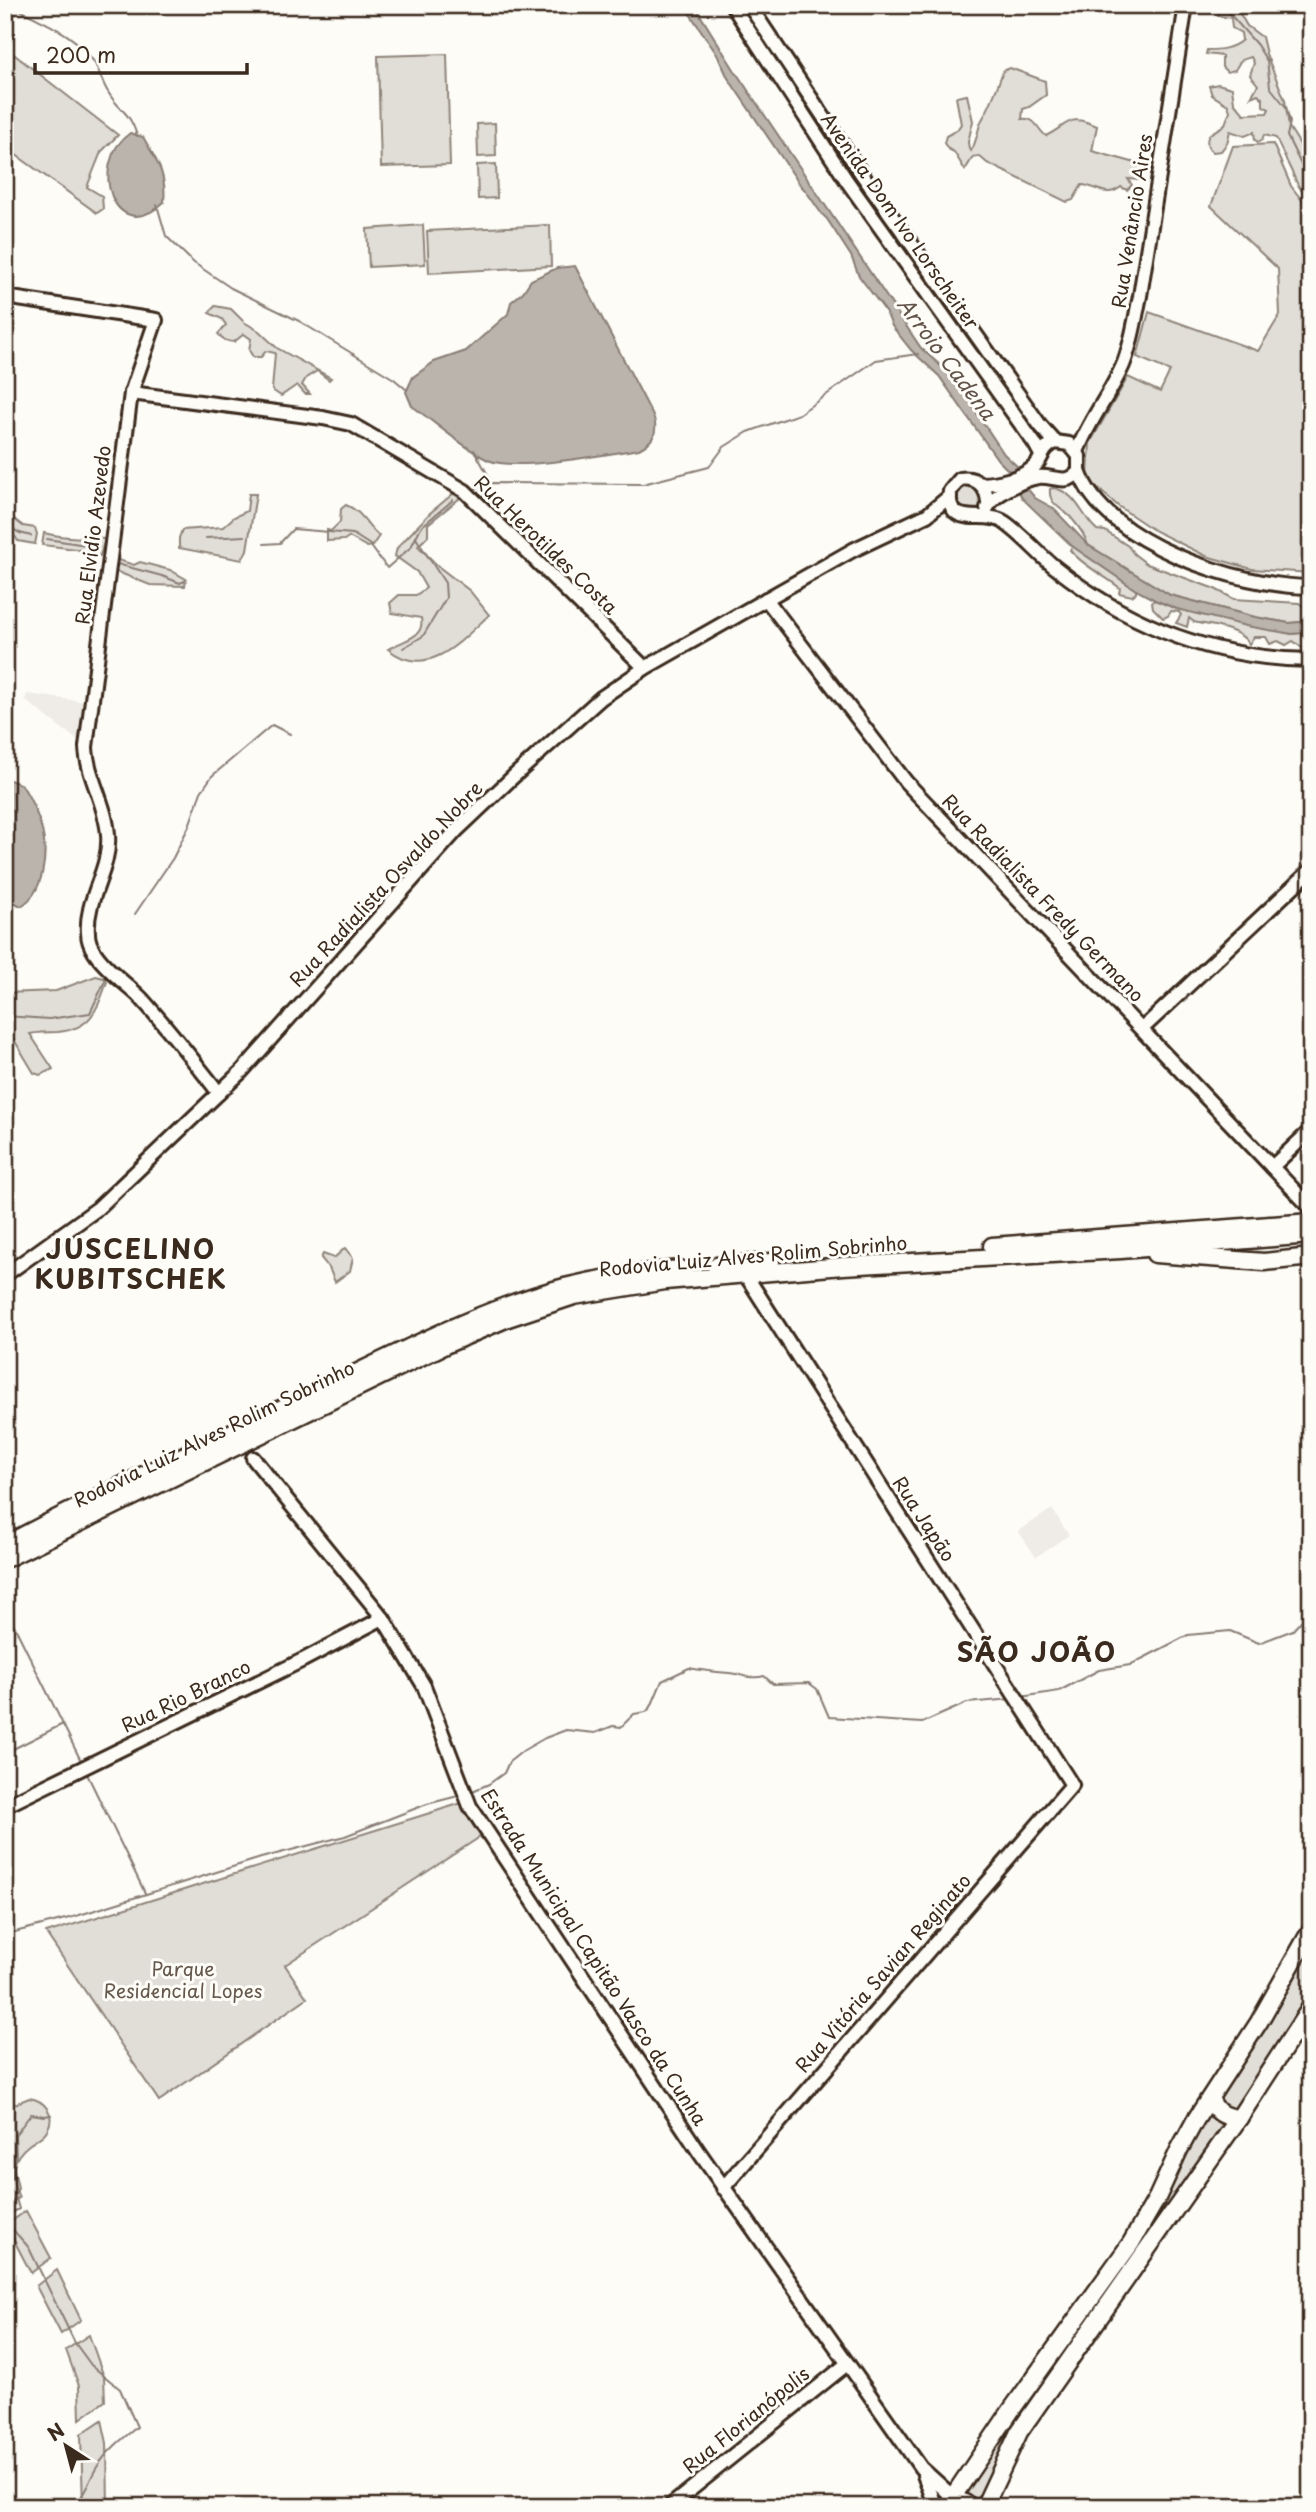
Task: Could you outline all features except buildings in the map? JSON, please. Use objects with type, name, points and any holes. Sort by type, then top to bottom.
[{"type":"highway","points":[[1109,1238],[1144,1230],[1311,1215]]},
{"type":"highway","name":"Rodovia Luiz Alves Rolim Sobrinho","points":[[5,1545],[116,1487],[439,1334],[497,1310],[567,1287],[631,1275],[714,1266],[1311,1222]]},
{"type":"highway","name":"Rodovia Luiz Alves Rolim Sobrinho","points":[[5,1559],[428,1354],[508,1318],[598,1291],[666,1281],[745,1274],[1311,1236]]},
{"type":"highway","points":[[1121,1250],[1264,1262],[1311,1257]]},
{"type":"highway","points":[[972,2507],[950,2502],[1012,2409],[1131,2243],[1157,2199],[1179,2150],[1259,2022],[1311,1930]]},
{"type":"highway","points":[[984,2507],[1019,2432],[1239,2118],[1311,2007]]},
{"type":"highway","points":[[1210,2098],[1213,2106],[1223,2116],[1239,2118]]},
{"type":"street","name":"Avenida Dom Ivo Lorscheiter","points":[[732,5],[840,171],[1035,444],[1040,458]]},
{"type":"street","name":"Avenida Dom Ivo Lorscheiter","points":[[749,5],[861,173],[1040,425],[1060,442]]},
{"type":"street","name":"Rua Venâncio Aires","points":[[1077,452],[1084,432],[1124,362],[1136,315],[1186,5]]},
{"type":"street","name":"Rua Elvidio Azevedo","points":[[5,297],[156,320],[131,393],[86,758],[103,805],[108,835],[108,852],[88,925],[90,944],[103,964],[150,1009],[219,1093]]},
{"type":"street","name":"Rua Herotildes Costa","points":[[131,393],[343,421],[368,433],[466,491],[645,668]]},
{"type":"street","name":"Rua Venâncio Aires","points":[[1060,442],[1084,432]]},
{"type":"street","points":[[1030,475],[1044,449],[1060,442],[1077,452],[1083,485],[1098,504],[1126,527],[1167,551],[1230,576],[1255,582],[1311,587]]},
{"type":"street","points":[[1040,458],[1044,472],[1050,478]]},
{"type":"street","points":[[980,516],[988,503],[1006,485],[1030,475],[1057,480],[1071,479],[1079,471]]},
{"type":"street","points":[[1006,485],[981,484],[971,479],[960,479],[953,486],[950,496],[952,505],[957,512],[973,519],[989,516],[1002,520],[1041,556],[1092,595],[1156,629],[1186,641],[1230,653],[1311,660]]},
{"type":"street","points":[[981,484],[987,493],[988,503]]},
{"type":"street","name":"Rua Radialista Osvaldo Nobre","points":[[5,1275],[97,1209],[219,1093],[286,1024],[468,819],[584,713],[625,680],[645,668],[853,550],[927,515],[950,496]]},
{"type":"street","name":"Rua Radialista Osvaldo Nobre","points":[[927,515],[957,512]]},
{"type":"street","name":"Rua Radialista Fredy Germano","points":[[766,599],[906,782],[1311,1208]]},
{"type":"street","points":[[1142,1029],[1311,870]]},
{"type":"street","points":[[1272,1167],[1311,1130]]},
{"type":"street","name":"Rua Japão","points":[[745,1274],[1072,1784]]},
{"type":"street","name":"Estrada Municipal Capitão Vasco da Cunha","points":[[253,1458],[383,1618],[424,1686],[470,1806],[723,2188],[921,2468],[950,2502]]},
{"type":"street","name":"Rua Rio Branco","points":[[5,1806],[383,1618]]},
{"type":"street","name":"Rua Vitória Savian Reginato","points":[[723,2188],[1072,1784]]},
{"type":"street","name":"Rua Florianópolis","points":[[669,2507],[847,2364]]},
{"type":"street","name":"Estrada Municipal Capitão Vasco da Cunha","points":[[921,2468],[936,2507]]},
{"type":"shaded area","name":"Arroio Cadena","points":[[684,5],[694,5],[735,71],[921,348],[953,377],[1004,454],[1020,469],[1011,473],[998,460],[939,376],[911,350],[892,326],[886,312],[859,276],[851,256],[728,78],[718,56]]},
{"type":"shaded area","points":[[130,133],[143,137],[157,161],[164,183],[164,202],[147,214],[132,215],[120,209],[112,197],[110,163],[117,147]]},
{"type":"shaded area","points":[[575,266],[654,418],[655,433],[648,443],[639,449],[584,458],[539,463],[501,463],[488,460],[469,449],[412,406],[406,392],[413,377],[434,362],[466,351],[508,314],[511,302],[523,292],[531,280],[557,268]]},
{"type":"shaded area","points":[[1026,487],[1035,498],[1053,508],[1088,545],[1170,595],[1255,617],[1289,623],[1311,621],[1311,632],[1292,634],[1246,626],[1177,609],[1155,600],[1072,546],[1022,498],[1018,490]]},
{"type":"shaded area","points":[[27,694],[88,702],[81,743],[25,700]]},
{"type":"shaded area","points":[[10,780],[22,785],[25,790],[44,840],[44,861],[39,883],[29,900],[21,906],[5,898],[5,782]]},
{"type":"shaded area","points":[[1052,1509],[1069,1535],[1036,1557],[1018,1531]]},
{"type":"green space","points":[[1214,5],[1235,5],[1247,26],[1262,37],[1285,100],[1289,127],[1306,154],[1311,155],[1311,207],[1276,138],[1264,135],[1258,142],[1254,132],[1245,136],[1230,131],[1227,143],[1221,151],[1213,152],[1208,147],[1209,135],[1225,124],[1230,111],[1228,105],[1212,95],[1209,86],[1218,84],[1232,88],[1234,102],[1244,114],[1267,113],[1269,109],[1263,106],[1263,99],[1258,94],[1251,97],[1258,85],[1250,75],[1254,63],[1251,57],[1241,60],[1235,70],[1227,72],[1222,67],[1222,56],[1206,54],[1207,50],[1230,47],[1242,40],[1241,33],[1232,28],[1231,18],[1218,16],[1218,7]]},
{"type":"green space","points":[[11,52],[118,135],[101,152],[87,187],[102,196],[103,209],[97,213],[5,147],[5,62]]},
{"type":"green space","points":[[447,54],[450,165],[381,167],[378,56]]},
{"type":"green space","points":[[1010,68],[1045,81],[1046,95],[1023,109],[1022,119],[1033,122],[1046,136],[1074,120],[1097,126],[1092,151],[1143,165],[1135,171],[1140,180],[1128,179],[1132,185],[1127,190],[1121,187],[1111,192],[1082,185],[1073,200],[1067,202],[987,163],[979,156],[973,157],[965,170],[954,152],[944,143],[946,136],[957,130],[961,124],[956,97],[967,95],[973,121],[968,142],[971,151],[1003,71]]},
{"type":"green space","points":[[495,123],[496,156],[478,157],[477,124]]},
{"type":"green space","points":[[1273,144],[1291,186],[1311,212],[1311,296],[1308,299],[1311,302],[1311,573],[1252,569],[1206,556],[1155,531],[1118,506],[1092,483],[1088,476],[1090,443],[1128,377],[1160,392],[1170,371],[1137,357],[1149,312],[1258,351],[1280,315],[1278,269],[1211,206],[1233,146]]},
{"type":"green space","points":[[496,164],[497,198],[478,199],[477,165]]},
{"type":"green space","points":[[423,225],[425,264],[369,267],[367,229]]},
{"type":"green space","points":[[550,225],[551,266],[429,273],[427,231]]},
{"type":"green space","points":[[215,306],[231,309],[277,348],[331,378],[329,380],[317,371],[306,378],[302,385],[310,394],[305,394],[297,385],[281,396],[272,390],[275,353],[266,351],[261,357],[253,357],[249,350],[251,339],[244,334],[234,342],[221,337],[218,334],[226,325],[222,319],[209,313]]},
{"type":"green space","points":[[969,484],[979,488],[983,498],[979,508],[969,512],[959,508],[955,498],[959,488]]},
{"type":"green space","points":[[1050,489],[1072,498],[1097,530],[1105,531],[1128,546],[1147,564],[1215,589],[1234,599],[1299,603],[1311,607],[1311,621],[1289,623],[1255,617],[1170,595],[1088,545],[1070,516],[1054,503],[1050,495]]},
{"type":"green space","points":[[454,493],[460,498],[428,524],[428,536],[418,546],[439,567],[470,591],[489,615],[443,654],[416,661],[402,658],[388,649],[416,635],[420,630],[421,618],[392,613],[390,603],[399,595],[416,595],[426,588],[417,572],[395,556],[397,548],[430,513]]},
{"type":"green space","points":[[249,494],[256,494],[247,550],[242,560],[179,548],[182,530],[223,527],[234,517],[247,511]]},
{"type":"green space","points":[[346,505],[360,515],[379,536],[372,546],[367,547],[349,537],[327,541],[327,530],[331,531],[340,522],[341,509]]},
{"type":"green space","points":[[5,512],[23,526],[35,528],[35,544],[18,541],[12,532],[5,528]]},
{"type":"green space","points":[[44,533],[105,539],[100,556],[76,549],[42,545]]},
{"type":"green space","points":[[1072,546],[1136,590],[1136,593],[1132,596],[1119,593],[1120,588],[1075,556],[1070,550]]},
{"type":"green space","points":[[115,559],[134,565],[140,562],[170,570],[186,579],[185,586],[150,585],[115,571]]},
{"type":"green space","points":[[1155,600],[1177,609],[1292,634],[1311,632],[1311,647],[1305,650],[1293,641],[1286,645],[1278,641],[1270,644],[1266,637],[1254,637],[1249,644],[1239,634],[1194,622],[1189,618],[1187,627],[1176,623],[1181,615],[1179,612],[1171,611],[1163,618],[1153,608],[1152,602]]},
{"type":"green space","points":[[96,976],[107,982],[96,1009],[86,1022],[69,1030],[30,1034],[53,1069],[40,1075],[34,1073],[13,1038],[5,1031],[5,993],[56,991]]},
{"type":"green space","points":[[345,1248],[353,1258],[350,1271],[335,1282],[321,1258],[323,1254],[334,1258]]},
{"type":"green space","name":"Parque Residencial Lopes","points":[[462,1803],[483,1835],[285,1965],[307,1998],[159,2101],[46,1933]]},
{"type":"green space","points":[[1311,1948],[1312,1987],[1307,2001],[1258,2077],[1228,2113],[1218,2098],[1286,1993]]},
{"type":"green space","points":[[29,2098],[44,2105],[50,2113],[50,2124],[44,2134],[18,2156],[13,2175],[19,2198],[5,2206],[5,2108]]},
{"type":"green space","points":[[1207,2112],[1216,2122],[1228,2125],[991,2475],[977,2504],[972,2498],[960,2496]]},
{"type":"green space","points":[[26,2211],[51,2258],[31,2273],[6,2225]]},
{"type":"green space","points":[[57,2270],[81,2320],[61,2334],[36,2286]]},
{"type":"green space","points":[[89,2335],[104,2377],[105,2401],[80,2419],[79,2386],[66,2350]]},
{"type":"green space","points":[[102,2420],[107,2443],[108,2507],[83,2507],[81,2434]]},
{"type":"waterway","points":[[11,5],[67,35],[86,52],[108,92],[128,116],[137,136]]},
{"type":"waterway","points":[[1222,5],[1257,45],[1267,61],[1270,87],[1286,107],[1290,122],[1287,136],[1311,185]]},
{"type":"waterway","points":[[157,205],[166,236],[194,263],[231,288],[299,321],[394,379],[407,390]]},
{"type":"waterway","points":[[476,488],[490,483],[643,484],[709,467],[724,447],[748,432],[799,414],[876,360],[918,354]]},
{"type":"waterway","points":[[474,450],[490,483]]},
{"type":"waterway","points":[[264,544],[280,543],[293,529],[353,534],[370,545],[387,568],[411,547],[421,527],[453,500]]},
{"type":"waterway","points":[[5,525],[31,536]]},
{"type":"waterway","points":[[206,538],[245,536]]},
{"type":"waterway","points":[[403,648],[423,636],[446,598],[445,583],[416,538]]},
{"type":"waterway","points":[[47,539],[99,547]]},
{"type":"waterway","points":[[117,564],[180,583],[185,581]]},
{"type":"waterway","points":[[135,914],[173,858],[189,826],[201,792],[212,776],[272,725],[290,734]]},
{"type":"waterway","points":[[5,1016],[49,1019],[90,1013],[105,981]]},
{"type":"waterway","points":[[5,1607],[82,1763]]},
{"type":"waterway","points":[[1021,1697],[1059,1691],[1099,1670],[1130,1665],[1188,1635],[1230,1631],[1259,1643],[1293,1630],[1311,1610]]},
{"type":"waterway","points":[[470,1792],[489,1784],[504,1773],[509,1762],[545,1738],[566,1730],[595,1733],[613,1726],[621,1727],[634,1714],[646,1712],[651,1707],[662,1681],[689,1668],[751,1677],[764,1676],[773,1684],[809,1683],[817,1689],[829,1717],[922,1723],[967,1703],[1012,1699]]},
{"type":"waterway","points":[[5,1753],[63,1724]]},
{"type":"waterway","points":[[86,1772],[145,1893]]},
{"type":"waterway","points":[[5,1937],[261,1858],[345,1836],[427,1804],[462,1795]]},
{"type":"waterway","points":[[51,2115],[31,2114],[15,2135],[16,2160],[13,2166],[19,2209],[7,2215],[8,2220],[29,2248],[75,2343],[91,2365],[120,2389],[137,2427],[110,2450],[97,2467],[81,2497],[83,2507]]},
{"type":"district","name":"JUSCELINO KUBITSCHEK","points":[[131,1265]]},
{"type":"district","name":"SÃO JOÃO","points":[[1037,1653]]}]
